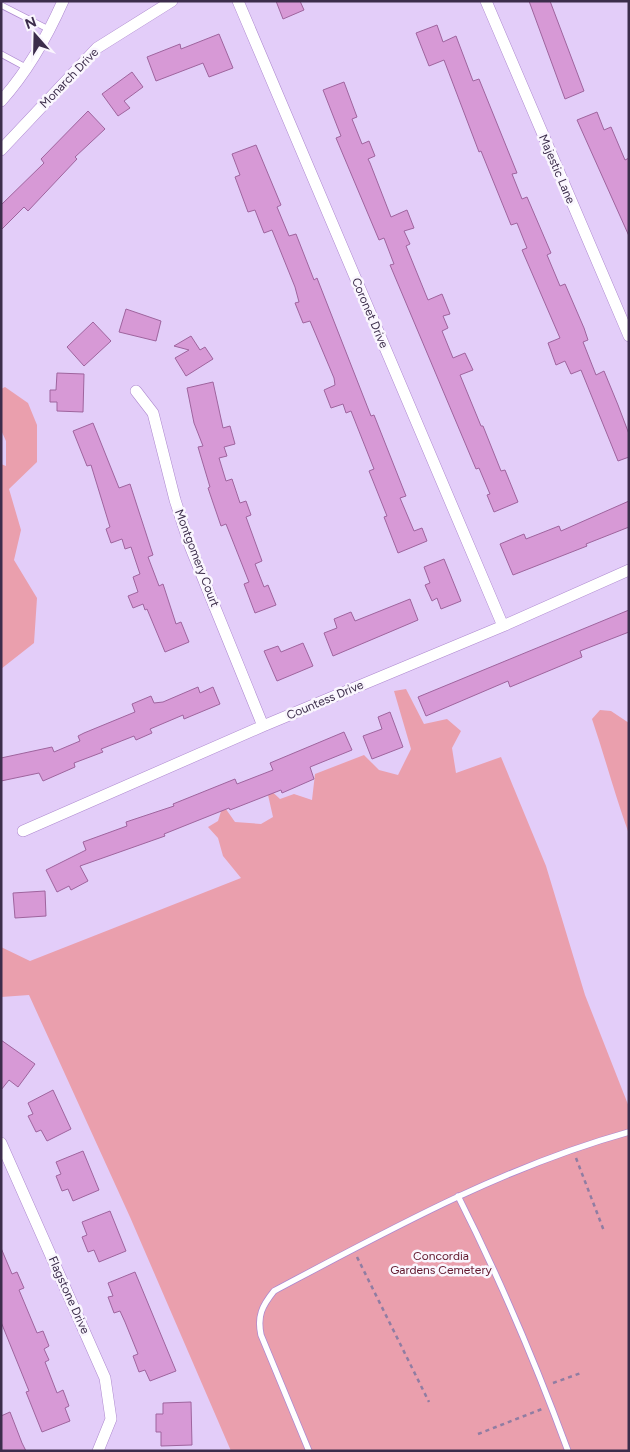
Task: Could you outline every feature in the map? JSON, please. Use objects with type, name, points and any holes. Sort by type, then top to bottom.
[{"type":"street","points":[[1,101],[16,84],[50,30],[63,1]]},
{"type":"street","name":"Monarch Drive","points":[[1,150],[97,48],[172,1]]},
{"type":"street","name":"Coronet Drive","points":[[238,1],[503,626]]},
{"type":"street","name":"Majestic Lane","points":[[486,1],[629,336]]},
{"type":"street","name":"Montgomery Court","points":[[136,391],[153,413],[175,500],[190,546],[263,726]]},
{"type":"street","name":"Countess Drive","points":[[23,831],[263,726],[503,626],[629,570]]},
{"type":"street","name":"Flagstone Drive","points":[[1,1143],[105,1378],[111,1419],[98,1451]]},
{"type":"lane","points":[[1,5],[50,30]]},
{"type":"lane","points":[[1,54],[26,68]]},
{"type":"lane","points":[[309,1451],[261,1335],[260,1311],[274,1291],[458,1196],[510,1173],[629,1132]]},
{"type":"lane","points":[[458,1196],[509,1303],[545,1387],[568,1451]]},
{"type":"path","points":[[573,1150],[604,1231]]},
{"type":"path","points":[[353,1249],[429,1402]]},
{"type":"path","points":[[545,1387],[581,1373]]},
{"type":"path","points":[[478,1434],[552,1406]]},
{"type":"green space","points":[[5,387],[28,403],[37,425],[37,462],[9,489],[21,530],[14,560],[37,598],[34,643],[1,669],[1,464],[6,466],[6,441],[1,430],[1,389]]},
{"type":"green space","name":"Concordia Gardens Cemetery","points":[[406,689],[424,724],[447,719],[461,731],[452,748],[456,773],[501,757],[546,866],[585,995],[629,1107],[629,1451],[231,1451],[130,1217],[29,995],[1,997],[1,947],[30,961],[241,878],[223,856],[218,838],[208,827],[218,821],[223,805],[235,822],[261,824],[273,817],[266,786],[280,799],[294,794],[312,800],[315,774],[364,755],[379,770],[398,775],[411,749],[394,691]]},
{"type":"green space","points":[[600,710],[611,711],[629,723],[629,834],[592,719]]},
{"type":"building","points":[[276,1],[300,1],[304,10],[283,19]]},
{"type":"building","points":[[529,1],[550,1],[584,91],[565,99]]},
{"type":"building","points":[[437,25],[443,42],[456,36],[473,81],[479,79],[517,173],[512,174],[522,199],[527,197],[551,253],[547,255],[560,286],[565,284],[584,328],[588,340],[583,342],[596,375],[604,371],[618,405],[629,434],[629,457],[618,461],[581,370],[571,374],[565,361],[556,365],[548,343],[560,338],[522,250],[527,248],[517,223],[511,225],[481,151],[479,152],[444,60],[429,66],[416,33]]},
{"type":"building","points":[[219,34],[233,68],[209,77],[203,63],[156,81],[147,57],[180,44],[181,49]]},
{"type":"building","points":[[132,72],[143,87],[124,101],[130,108],[118,116],[102,94]]},
{"type":"building","points":[[344,82],[357,117],[352,119],[362,144],[369,141],[375,156],[368,159],[391,217],[407,210],[414,228],[404,231],[410,244],[406,246],[428,300],[442,294],[450,314],[443,316],[448,328],[442,331],[453,358],[465,353],[473,370],[460,375],[501,471],[505,470],[518,502],[494,512],[487,495],[490,494],[479,468],[476,469],[390,265],[394,264],[384,238],[379,240],[336,138],[341,136],[323,90]]},
{"type":"building","points":[[88,111],[105,129],[75,157],[77,159],[28,211],[24,207],[1,230],[1,205],[44,163],[41,159]]},
{"type":"building","points":[[597,112],[604,130],[611,127],[625,160],[629,158],[629,236],[577,120]]},
{"type":"building","points":[[256,145],[281,205],[277,207],[289,236],[296,234],[314,280],[317,278],[371,416],[374,415],[406,496],[400,498],[414,531],[422,528],[427,541],[398,553],[384,517],[387,516],[369,471],[374,469],[351,411],[346,413],[343,404],[331,408],[324,390],[335,385],[334,378],[310,321],[303,323],[295,303],[299,302],[295,287],[272,230],[264,233],[255,210],[248,212],[235,177],[240,175],[232,154]]},
{"type":"building","points":[[126,309],[161,321],[156,341],[119,332]]},
{"type":"building","points":[[93,322],[111,341],[84,366],[67,347]]},
{"type":"building","points":[[191,336],[200,350],[205,347],[213,359],[186,376],[175,358],[189,350],[174,346]]},
{"type":"building","points":[[57,373],[84,374],[83,412],[57,411],[57,402],[50,402],[50,390],[56,390]]},
{"type":"building","points":[[213,382],[223,428],[230,426],[235,444],[224,447],[227,456],[219,458],[226,481],[232,479],[240,503],[246,501],[251,515],[246,517],[262,561],[255,564],[264,587],[268,585],[276,605],[255,613],[244,584],[249,582],[226,524],[221,526],[208,488],[210,487],[198,447],[203,446],[194,423],[187,388]]},
{"type":"building","points":[[93,423],[119,488],[130,484],[153,555],[148,557],[159,586],[163,584],[176,624],[181,622],[189,642],[165,652],[147,609],[145,610],[143,604],[133,608],[128,596],[138,592],[133,577],[140,574],[131,547],[125,549],[122,539],[111,543],[106,529],[110,527],[91,465],[87,466],[73,431]]},
{"type":"building","points":[[629,501],[629,527],[513,575],[500,544],[524,534],[526,539],[559,526],[561,531]]},
{"type":"building","points":[[444,559],[461,601],[441,609],[437,598],[432,601],[425,585],[430,583],[424,567]]},
{"type":"building","points":[[410,599],[418,620],[333,656],[324,633],[337,628],[334,619],[351,612],[355,621]]},
{"type":"building","points":[[629,610],[629,632],[580,651],[582,657],[510,687],[508,681],[426,716],[418,697]]},
{"type":"building","points":[[303,643],[313,666],[277,681],[264,651],[278,646],[281,652]]},
{"type":"building","points":[[198,687],[200,693],[213,687],[220,704],[184,719],[183,715],[150,729],[152,733],[136,740],[134,736],[101,749],[103,752],[74,763],[75,767],[43,781],[39,773],[1,781],[1,758],[52,747],[54,752],[80,741],[78,736],[84,733],[135,712],[132,704],[151,696],[154,703],[163,702]]},
{"type":"building","points":[[390,712],[403,747],[372,759],[363,736],[382,729],[378,717]]},
{"type":"building","points":[[344,732],[352,750],[310,767],[314,779],[282,793],[281,790],[230,810],[229,808],[164,834],[165,836],[80,866],[88,881],[71,890],[69,886],[57,892],[46,870],[86,850],[83,842],[127,826],[126,822],[174,806],[173,804],[235,779],[237,784],[273,770],[270,763]]},
{"type":"building","points":[[45,891],[46,916],[15,918],[13,893]]},
{"type":"building","points":[[1,1040],[35,1064],[18,1087],[9,1080],[1,1090]]},
{"type":"building","points":[[53,1090],[71,1129],[47,1141],[41,1130],[36,1132],[28,1116],[33,1114],[28,1103]]},
{"type":"building","points":[[83,1151],[99,1190],[73,1201],[68,1189],[62,1191],[56,1176],[61,1174],[56,1162]]},
{"type":"building","points":[[110,1211],[126,1251],[99,1262],[94,1250],[88,1252],[82,1237],[87,1235],[82,1222]]},
{"type":"building","points":[[1,1248],[12,1274],[17,1272],[24,1288],[19,1290],[37,1333],[43,1331],[49,1346],[44,1349],[49,1360],[45,1362],[57,1393],[63,1390],[69,1406],[65,1408],[70,1421],[42,1432],[26,1392],[29,1391],[1,1322]]},
{"type":"building","points":[[135,1272],[176,1371],[150,1381],[145,1370],[139,1372],[133,1356],[138,1354],[125,1322],[120,1311],[114,1313],[108,1297],[113,1296],[108,1283]]},
{"type":"building","points":[[191,1402],[192,1445],[161,1446],[161,1432],[156,1432],[156,1414],[163,1414],[163,1403]]},
{"type":"building","points":[[10,1412],[26,1451],[1,1451],[1,1416]]}]
